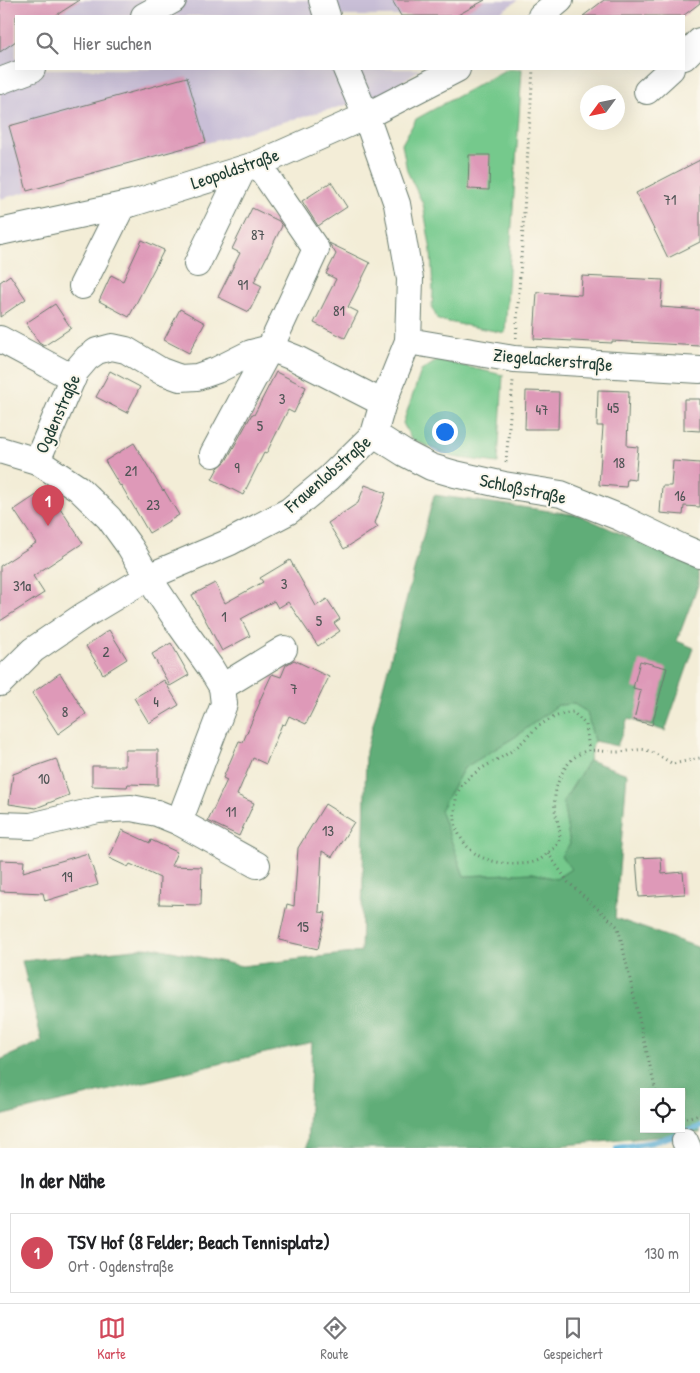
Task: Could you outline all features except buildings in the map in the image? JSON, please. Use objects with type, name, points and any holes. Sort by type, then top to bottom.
[{"type":"street","points":[[146,15],[173,0]]},
{"type":"street","points":[[322,0],[327,15]]},
{"type":"street","points":[[542,15],[560,0]]},
{"type":"street","points":[[685,55],[700,41]]},
{"type":"street","points":[[0,81],[29,70]]},
{"type":"street","name":"Frauenlobstraße","points":[[0,683],[32,650],[83,616],[148,577],[230,542],[289,511],[329,478],[374,434],[383,403],[408,341],[410,279],[397,204],[366,116],[346,70]]},
{"type":"street","name":"Leopoldstraße","points":[[0,232],[134,203],[251,166],[366,116],[454,70]]},
{"type":"street","points":[[647,91],[670,70]]},
{"type":"street","points":[[197,264],[251,166],[316,248],[270,348],[213,454]]},
{"type":"street","points":[[82,286],[122,206]]},
{"type":"street","points":[[0,340],[73,378]]},
{"type":"street","name":"Ziegelackerstraße","points":[[408,341],[514,359],[700,370]]},
{"type":"street","name":"Ogdenstraße","points":[[38,461],[75,372],[87,358],[97,351],[112,348],[126,350],[161,371],[180,378],[196,377],[218,370],[251,352],[270,348]]},
{"type":"street","points":[[270,348],[296,358],[383,403]]},
{"type":"street","name":"Schloßstraße","points":[[374,434],[404,453],[431,466],[455,474],[504,485],[561,494],[621,518],[700,555]]},
{"type":"street","name":"Ogdenstraße","points":[[0,450],[38,461],[78,488],[109,518],[222,687]]},
{"type":"street","points":[[179,822],[224,704],[222,687],[284,649]]},
{"type":"street","points":[[0,825],[31,826],[98,810],[131,808],[157,813],[179,822],[257,866]]},
{"type":"path","points":[[504,485],[533,70]]},
{"type":"path","points":[[589,751],[586,725],[572,712],[564,713],[547,720],[512,751],[474,774],[463,783],[456,796],[454,812],[456,828],[465,843],[475,854],[486,860],[522,864],[541,859],[555,847],[560,837],[559,823],[555,810],[557,787],[569,762],[577,755],[589,751],[621,753],[646,749],[673,764],[700,758]]},
{"type":"path","points":[[548,853],[568,882],[618,927],[655,1088]]},
{"type":"path","points":[[685,1136],[700,1114]]},
{"type":"shaded area","points":[[0,0],[518,0],[496,15],[15,15],[15,70],[419,70],[383,95],[0,199]]},
{"type":"green space","points":[[505,70],[522,70],[505,333],[438,320],[432,308],[431,251],[423,204],[407,171],[402,144],[416,119]]},
{"type":"green space","points":[[438,360],[503,375],[498,463],[452,457],[411,439],[403,423],[421,371]]},
{"type":"green space","points":[[434,495],[579,515],[698,568],[698,585],[677,641],[694,648],[665,731],[628,719],[617,746],[594,741],[587,712],[574,704],[558,705],[515,737],[464,768],[440,810],[464,876],[533,873],[556,879],[571,869],[561,856],[570,844],[563,802],[589,760],[627,774],[615,918],[700,948],[700,1133],[543,1148],[307,1148],[312,1042],[0,1116],[0,1060],[42,1041],[22,961],[153,947],[242,966],[361,952],[366,751]]},
{"type":"green space","points":[[574,704],[587,712],[594,741],[589,760],[563,802],[570,844],[571,869],[556,879],[533,873],[464,876],[440,810],[464,768],[515,737],[558,705]]},
{"type":"waterway","points":[[617,1148],[653,1142],[700,1127]]},
{"type":"place","name":"TSV Hof (8 Felder; Beach Tennisplatz)","points":[[48,526]]}]
